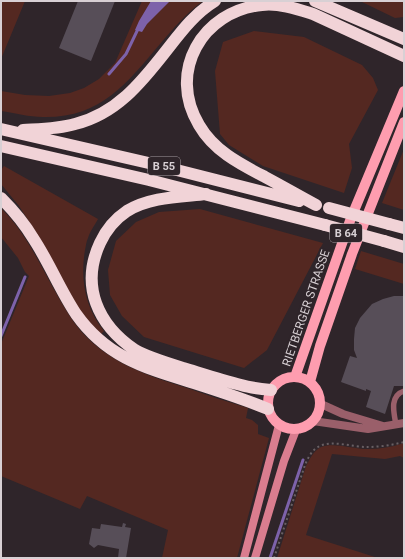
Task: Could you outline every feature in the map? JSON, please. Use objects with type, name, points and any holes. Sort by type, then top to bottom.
[{"type":"highway","points":[[7,130],[62,127],[76,124],[102,114],[116,106],[138,85],[194,17],[215,1]]},
{"type":"highway","points":[[315,1],[402,37]]},
{"type":"highway","name":"B 55","points":[[316,205],[234,160],[208,138],[199,126],[192,112],[187,84],[188,70],[192,55],[200,40],[210,28],[222,18],[236,11],[264,5],[278,5],[313,14],[404,56]]},
{"type":"highway","name":"B 55","points":[[7,130],[210,178],[404,228]]},
{"type":"highway","name":"B 55","points":[[1,146],[206,194],[404,247]]},
{"type":"highway","name":"B 55","points":[[206,194],[161,199],[144,204],[126,212],[112,224],[103,237],[94,259],[92,286],[95,303],[103,319],[114,333],[136,351],[168,363],[242,386],[271,390]]},
{"type":"highway","points":[[1,198],[15,212],[34,239],[76,314],[92,333],[106,345],[120,356],[142,366],[268,408]]},
{"type":"main road","name":"RIETBERGER STRASSE","points":[[295,377],[351,218],[404,91]]},
{"type":"main road","name":"B 64","points":[[310,382],[320,346],[352,254],[404,122]]},
{"type":"main road","points":[[286,378],[303,378],[310,382],[318,392],[320,404],[318,413],[308,426],[296,430],[284,428],[274,420],[268,408],[268,399],[271,390],[277,383],[286,378]]},
{"type":"street","points":[[320,404],[343,414],[385,427]]},
{"type":"street","points":[[313,421],[368,429],[400,424]]},
{"type":"street","points":[[244,558],[279,424]]},
{"type":"street","points":[[255,558],[284,461],[296,430]]},
{"type":"lane","points":[[400,424],[393,404],[396,396],[404,391]]},
{"type":"path","points":[[274,558],[310,454],[319,446],[327,444],[367,447],[392,445],[404,442]]},
{"type":"shaded area","points":[[1,1],[25,1],[1,59]]},
{"type":"shaded area","points":[[142,1],[203,1],[180,21],[123,85],[97,105],[81,112],[63,116],[38,117],[1,111],[1,91],[25,95],[49,96],[70,93],[84,88],[99,79],[115,63]]},
{"type":"shaded area","points":[[151,1],[170,1],[147,24],[142,32],[135,30],[139,21]]},
{"type":"shaded area","points":[[360,1],[404,1],[404,17],[395,18]]},
{"type":"shaded area","points":[[254,31],[304,37],[362,65],[373,78],[378,90],[349,144],[352,168],[344,193],[263,166],[229,145],[220,134],[215,71],[223,42]]},
{"type":"shaded area","points":[[404,149],[404,210],[382,203]]},
{"type":"shaded area","points":[[4,166],[98,219],[87,241],[83,272],[88,303],[92,313],[104,331],[100,335],[81,313],[67,291],[39,237],[19,206],[1,184],[1,170]]},
{"type":"shaded area","points":[[1,208],[12,220],[30,246],[69,315],[92,343],[121,362],[153,377],[248,408],[246,418],[252,420],[258,425],[258,434],[269,438],[237,558],[162,558],[168,530],[87,496],[80,509],[1,476],[1,344],[29,276],[25,272],[18,258],[1,237]]},
{"type":"shaded area","points":[[200,209],[323,243],[267,350],[244,368],[144,337],[122,316],[110,295],[108,270],[116,241],[136,222],[159,212]]},
{"type":"shaded area","points":[[361,251],[404,264],[404,284],[355,269]]},
{"type":"shaded area","points":[[404,443],[404,458],[400,456],[385,459],[332,454],[306,535],[378,558],[277,558],[306,466],[316,451],[321,447],[331,445],[372,449],[386,448]]},
{"type":"building","points":[[78,1],[115,1],[91,61],[59,48]]},
{"type":"building","points":[[394,296],[404,296],[404,386],[394,386],[385,414],[366,407],[371,391],[366,389],[366,391],[341,382],[350,356],[357,358],[354,350],[354,339],[355,328],[360,318],[372,304]]},
{"type":"building","points":[[123,523],[126,524],[125,527],[131,528],[126,558],[118,558],[119,549],[98,545],[94,548],[89,544],[92,528],[100,529],[101,524],[122,527]]},
{"type":"waterway","points":[[109,74],[126,54],[138,29]]},
{"type":"waterway","points":[[1,336],[25,277]]},
{"type":"waterway","points":[[270,558],[303,460]]}]
